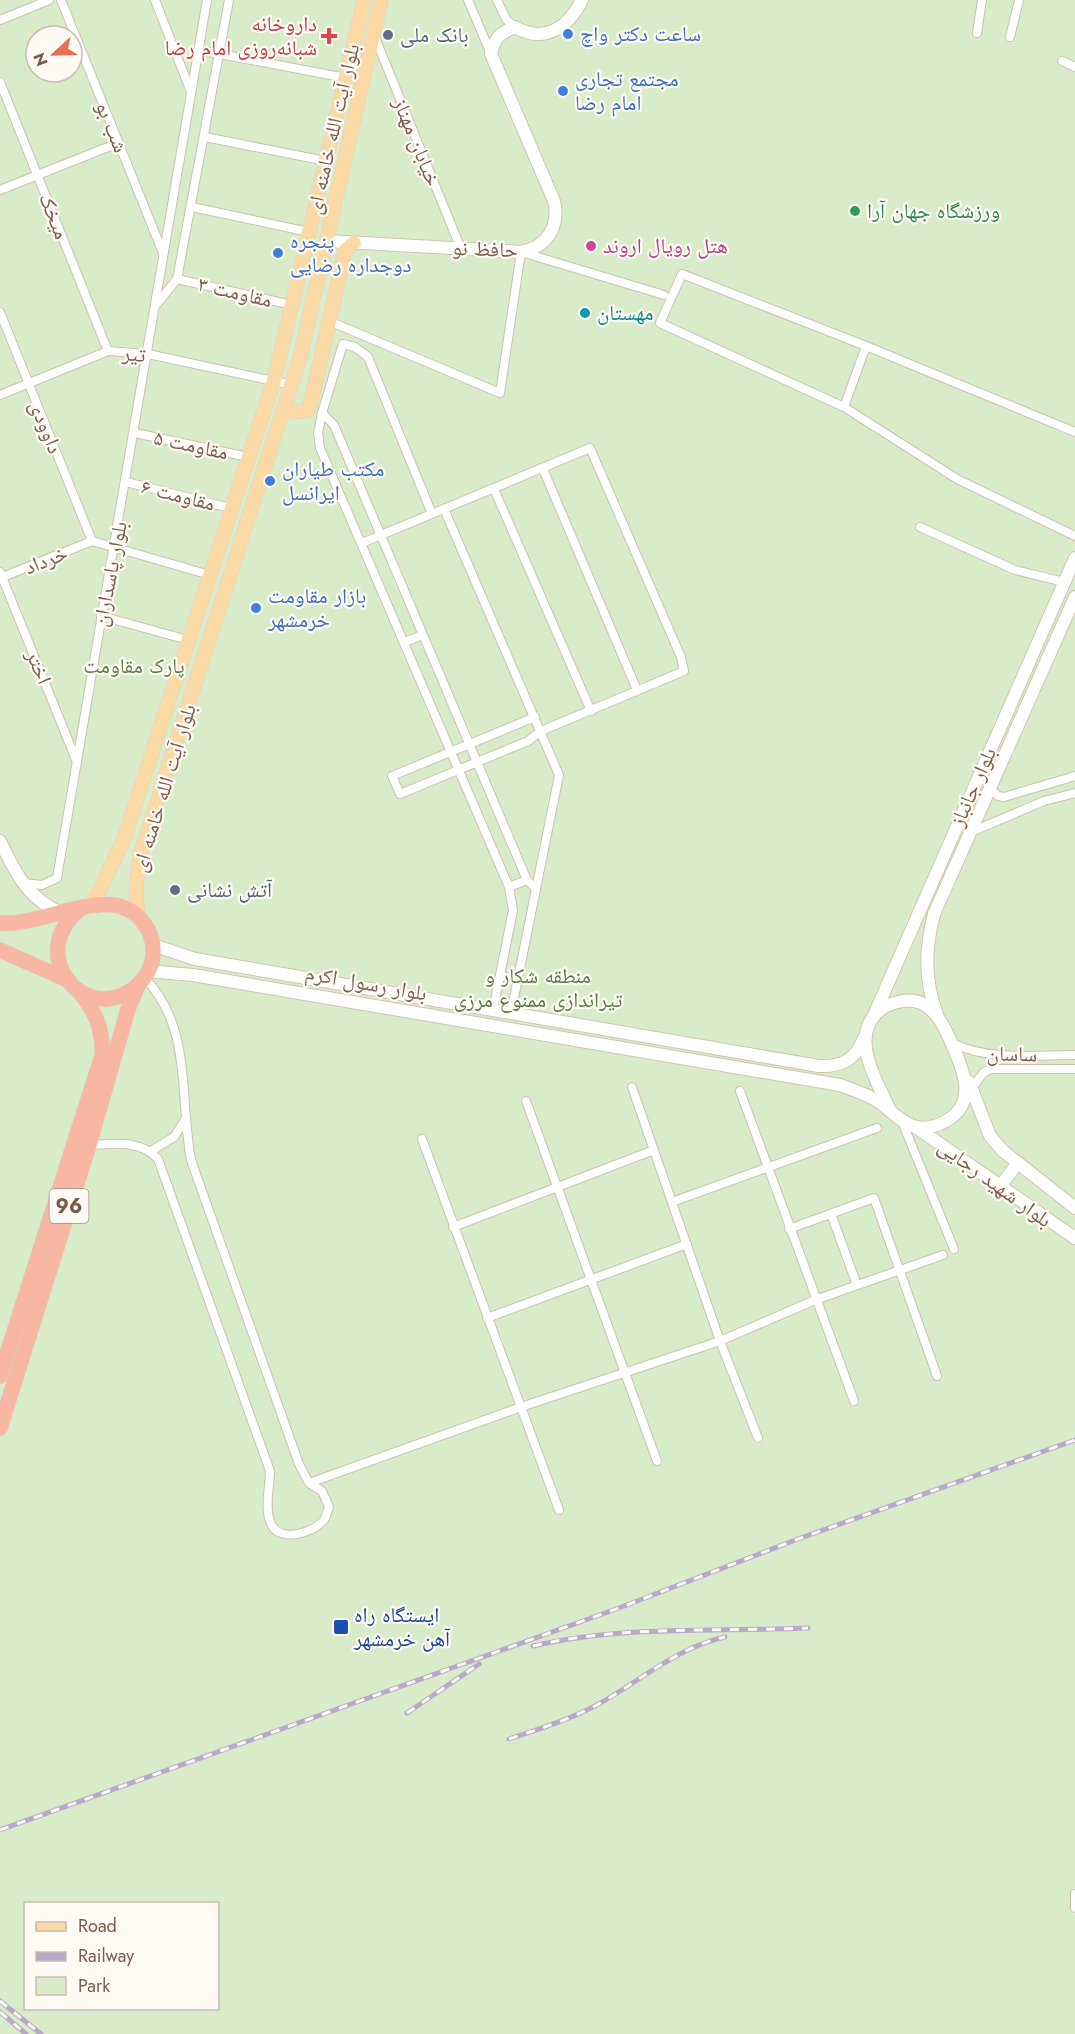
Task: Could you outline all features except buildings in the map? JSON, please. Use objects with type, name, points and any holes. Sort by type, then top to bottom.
[{"type":"highway","points":[[0,923],[21,922],[63,914],[99,903],[121,905],[139,917],[153,945]]},
{"type":"highway","name":"96","points":[[0,1376],[102,1056],[103,1044],[88,1001],[72,985],[61,969],[58,942],[62,929],[84,907]]},
{"type":"highway","name":"96","points":[[0,1428],[89,1145],[128,1010],[144,978],[153,945]]},
{"type":"highway","points":[[0,950],[102,999],[115,998],[144,978]]},
{"type":"main road","name":"بلوار آیت الله خامنه ای","points":[[84,907],[97,896],[123,842],[230,508],[274,380],[364,0]]},
{"type":"main road","name":"بلوار آیت الله خامنه ای","points":[[139,917],[135,902],[136,878],[143,846],[292,385],[381,0]]},
{"type":"main road","points":[[491,54],[493,42],[498,35],[515,27],[536,36],[558,30],[568,21],[582,0]]},
{"type":"main road","name":"حافظ نو","points":[[327,241],[521,252],[541,245],[550,235],[556,211],[491,54]]},
{"type":"main road","points":[[284,412],[307,411],[345,251],[354,243]]},
{"type":"main road","name":"بلوار جانباز","points":[[874,1017],[1075,558]]},
{"type":"main road","name":"بلوار جانباز","points":[[938,1015],[928,982],[929,935],[934,914],[1075,597]]},
{"type":"main road","points":[[0,841],[22,883],[40,900],[63,914]]},
{"type":"main road","name":"بلوار رسول اکرم","points":[[153,945],[195,959],[819,1066],[836,1066],[849,1061],[859,1051],[866,1034]]},
{"type":"main road","name":"بلوار رسول اکرم","points":[[144,978],[193,975],[840,1085],[873,1098],[890,1110]]},
{"type":"main road","points":[[908,1000],[929,1006],[938,1015],[964,1070],[966,1096],[961,1108],[942,1123],[928,1128],[916,1127],[890,1110],[865,1048],[866,1034],[874,1017],[884,1008],[908,1000]]},
{"type":"main road","points":[[529,1032],[532,1017]]},
{"type":"main road","name":"بلوار شهید رجایی","points":[[964,1070],[990,1136],[1018,1163],[1075,1208]]},
{"type":"main road","name":"بلوار شهید رجایی","points":[[916,1127],[1075,1238]]},
{"type":"main road","points":[[1001,1185],[1018,1163]]},
{"type":"street","points":[[0,20],[49,0]]},
{"type":"street","name":"شب بو","points":[[61,0],[163,253]]},
{"type":"street","points":[[155,0],[192,94]]},
{"type":"street","name":"بلوار پاسداران","points":[[22,883],[42,885],[57,878],[101,616],[135,433],[157,304],[163,253],[207,0]]},
{"type":"street","name":"بلوار پاسداران","points":[[157,304],[177,279],[206,137],[230,0]]},
{"type":"street","points":[[468,0],[491,54]]},
{"type":"street","points":[[496,0],[506,19],[515,27]]},
{"type":"street","points":[[977,33],[982,0]]},
{"type":"street","points":[[1010,37],[1018,0]]},
{"type":"street","name":"خیابان مهناز","points":[[374,35],[461,249]]},
{"type":"street","points":[[199,50],[346,78]]},
{"type":"street","points":[[1062,61],[1075,67]]},
{"type":"street","name":"میخک","points":[[0,82],[108,351]]},
{"type":"street","points":[[206,137],[326,161]]},
{"type":"street","points":[[0,190],[118,142]]},
{"type":"street","points":[[192,207],[309,232]]},
{"type":"street","points":[[329,321],[500,393],[521,252],[664,295]]},
{"type":"street","points":[[1075,432],[867,346],[682,274],[660,323],[844,407],[957,479],[1075,536]]},
{"type":"street","name":"مقاومت ۳","points":[[177,279],[292,305]]},
{"type":"street","name":"داوودی","points":[[0,312],[92,541]]},
{"type":"street","points":[[432,514],[368,357],[356,346],[343,344],[322,413],[318,433],[320,448],[460,769],[508,887],[513,910],[493,1010]]},
{"type":"street","points":[[844,407],[867,346]]},
{"type":"street","name":"تیر","points":[[0,395],[108,351],[148,354],[292,385]]},
{"type":"street","points":[[322,413],[334,425],[527,880],[536,889]]},
{"type":"street","name":"مقاومت ۵","points":[[135,433],[248,458]]},
{"type":"street","points":[[362,543],[590,448],[681,657],[684,671],[541,731],[528,741],[400,794],[392,776],[535,717]]},
{"type":"street","points":[[543,469],[637,690]]},
{"type":"street","name":"مقاومت ۶","points":[[126,482],[230,508]]},
{"type":"street","points":[[494,489],[591,711]]},
{"type":"street","points":[[444,509],[559,775],[511,1013]]},
{"type":"street","points":[[920,527],[1015,570],[1064,582]]},
{"type":"street","points":[[92,541],[210,575]]},
{"type":"street","name":"خرداد","points":[[1,576],[92,541]]},
{"type":"street","name":"اختر","points":[[1,576],[77,762]]},
{"type":"street","points":[[101,616],[188,640]]},
{"type":"street","points":[[405,642],[422,635]]},
{"type":"street","points":[[990,788],[998,796],[1004,797],[1075,776]]},
{"type":"street","points":[[971,832],[1044,801],[1075,794]]},
{"type":"street","points":[[508,887],[527,880]]},
{"type":"street","points":[[500,976],[518,980]]},
{"type":"street","points":[[89,1145],[132,1144],[151,1151],[158,1160],[270,1471],[267,1510],[273,1527],[281,1534],[292,1535],[318,1526],[325,1519],[329,1507],[322,1491],[309,1484],[299,1464],[191,1160],[185,1119],[183,1068],[171,1016],[162,997],[144,978]]},
{"type":"street","name":"ساسان","points":[[952,1043],[971,1052],[1075,1055]]},
{"type":"street","name":"ساسان","points":[[971,1089],[984,1072],[991,1069],[1075,1069]]},
{"type":"street","points":[[632,1087],[720,1341],[758,1437]]},
{"type":"street","points":[[740,1091],[854,1401]]},
{"type":"street","points":[[526,1101],[657,1461]]},
{"type":"street","points":[[151,1151],[174,1137],[185,1119]]},
{"type":"street","points":[[901,1119],[954,1249]]},
{"type":"street","points":[[672,1202],[766,1166],[877,1128]]},
{"type":"street","points":[[422,1139],[559,1510]]},
{"type":"street","points":[[453,1227],[654,1150]]},
{"type":"street","points":[[789,1229],[874,1198],[937,1376]]},
{"type":"street","points":[[831,1214],[857,1285]]},
{"type":"street","points":[[487,1318],[687,1244]]},
{"type":"street","points":[[309,1484],[521,1407],[720,1341],[815,1300],[942,1255]]},
{"type":"street","points":[[1075,1894],[1075,1908]]},
{"type":"green space","name":"منطقه شکار و تیراندازی ممنوع مرزی","points":[[0,0],[1075,0],[1075,2034],[0,2034]]},
{"type":"railway","points":[[0,1830],[619,1608],[798,1539],[1075,1440]]},
{"type":"railway","points":[[533,1646],[566,1639],[635,1632],[808,1628]]},
{"type":"railway","points":[[509,1739],[585,1711],[674,1657],[707,1642],[725,1637]]},
{"type":"railway","points":[[407,1713],[479,1664]]},
{"type":"railway","points":[[0,2001],[41,2034]]},
{"type":"railway","points":[[0,2012],[26,2034]]},
{"type":"place","name":"ساعت دکتر واچ","points":[[568,34]]},
{"type":"place","name":"بانک ملی","points":[[388,35]]},
{"type":"place","name":"داروخانه شبانه‌روزی امام رضا","points":[[329,36]]},
{"type":"place","name":"مجتمع تجاری امام رضا","points":[[563,91]]},
{"type":"place","name":"ورزشگاه جهان آرا","points":[[855,211]]},
{"type":"place","name":"هتل رویال اروند","points":[[591,246]]},
{"type":"place","name":"پنجره دوجداره رضایی","points":[[278,253]]},
{"type":"place","name":"مهستان","points":[[585,313]]},
{"type":"place","name":"مكتب طياران ايرانسل","points":[[270,481]]},
{"type":"place","name":"بازار مقاومت خرمشهر","points":[[256,608]]},
{"type":"place","name":"آتش نشانی","points":[[175,890]]},
{"type":"place","name":"ایستگاه راه آهن خرمشهر","points":[[341,1627]]},
{"type":"park label","name":"پارک مقاومت","points":[[134,666]]}]
